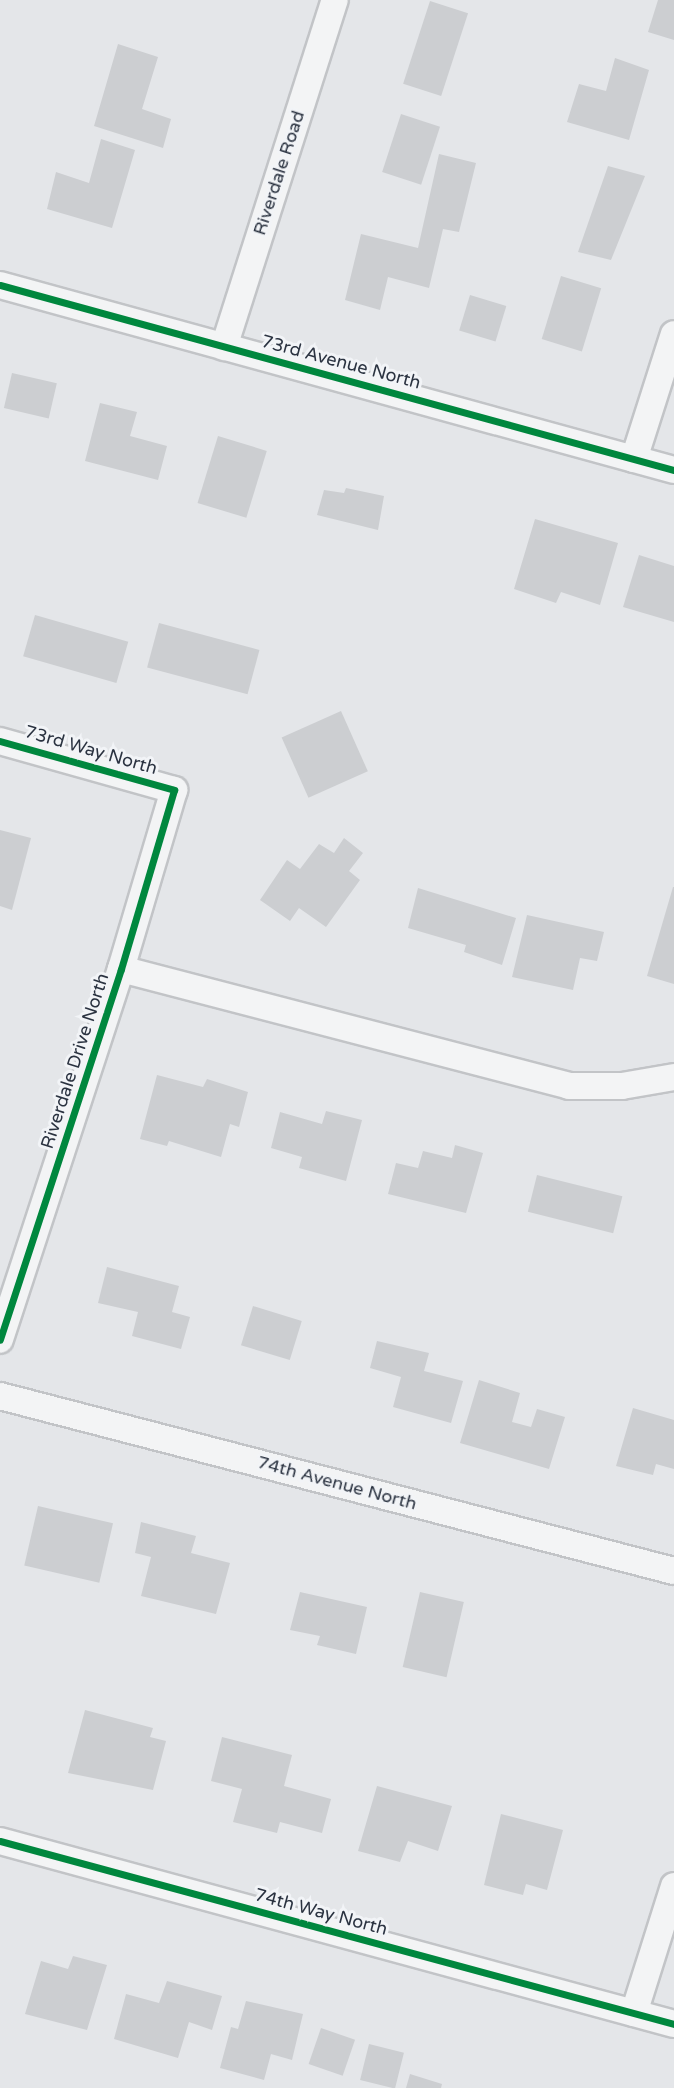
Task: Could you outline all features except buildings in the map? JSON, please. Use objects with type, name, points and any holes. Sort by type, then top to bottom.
[{"type":"street","name":"Riverdale Road","points":[[224,347],[335,0]]},
{"type":"street","name":"73rd Avenue North","points":[[0,285],[674,470]]},
{"type":"street","points":[[634,459],[674,334]]},
{"type":"street","name":"73rd Way North","points":[[0,741],[174,790]]},
{"type":"street","name":"Riverdale Drive North","points":[[0,1340],[121,969],[174,790]]},
{"type":"street","points":[[121,969],[569,1086],[622,1086],[674,1077]]},
{"type":"street","name":"74th Avenue North","points":[[0,1396],[674,1571]]},
{"type":"street","name":"74th Way North","points":[[0,1841],[674,2024]]},
{"type":"street","points":[[634,2012],[674,1886]]},
{"type":"cycle path","points":[[0,285],[674,470]]},
{"type":"cycle path","points":[[0,741],[174,790],[121,969],[0,1340]]},
{"type":"cycle path","points":[[0,1841],[674,2024]]}]
